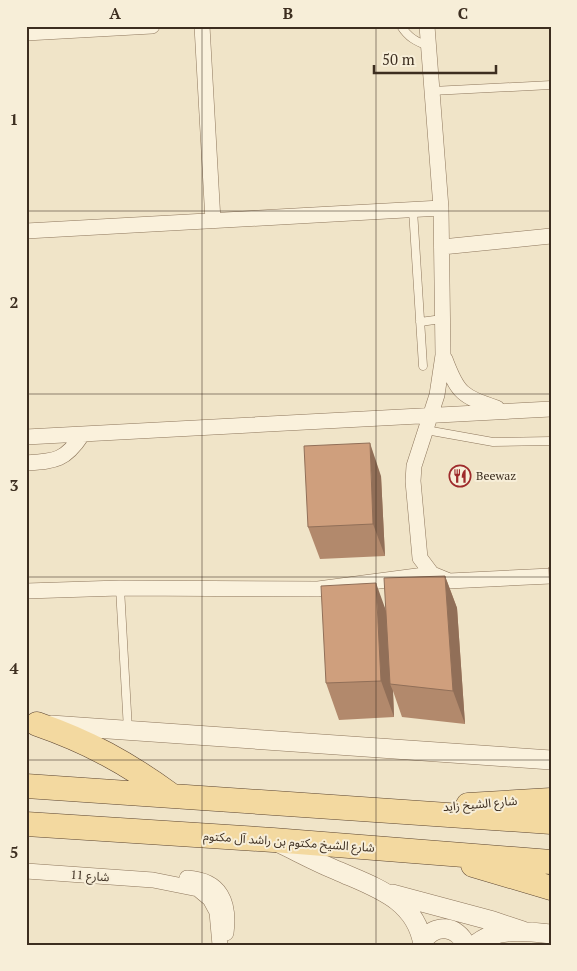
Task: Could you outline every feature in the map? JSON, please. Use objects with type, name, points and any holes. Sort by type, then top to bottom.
[{"type":"main road","points":[[32,724],[73,736],[108,753],[171,795]]},
{"type":"main road","points":[[26,786],[551,822]]},
{"type":"main road","name":"شارع الشيخ زايد","points":[[410,812],[486,803],[551,800]]},
{"type":"main road","name":"شارع الشيخ مكتوم بن راشد آل مكتوم","points":[[26,824],[273,840],[551,862]]},
{"type":"main road","points":[[444,854],[487,870],[551,888]]},
{"type":"street","points":[[26,33],[152,26]]},
{"type":"street","points":[[202,26],[213,221]]},
{"type":"street","points":[[427,26],[441,208],[443,356],[440,382],[414,466],[414,481],[420,558],[432,574]]},
{"type":"street","points":[[26,231],[441,208]]},
{"type":"street","points":[[442,247],[551,236]]},
{"type":"street","points":[[443,356],[454,383],[462,393],[477,402],[505,411]]},
{"type":"street","points":[[26,437],[551,409]]},
{"type":"street","points":[[26,463],[48,462],[62,458],[82,435]]},
{"type":"street","points":[[26,591],[120,588],[318,589],[432,574],[449,581],[551,576]]},
{"type":"street","points":[[32,724],[551,760]]},
{"type":"street","points":[[273,840],[338,872],[388,893],[523,931],[551,934]]},
{"type":"street","name":"شارع 11","points":[[26,871],[153,880],[196,879],[211,884],[217,889],[226,903],[228,911],[225,945]]},
{"type":"street","name":"شارع 11","points":[[153,880],[198,889],[210,899],[217,912],[220,945]]},
{"type":"street","points":[[388,893],[400,902],[410,914],[418,927],[423,943]]},
{"type":"street","points":[[423,943],[427,935],[434,930],[449,928],[456,931],[466,945]]},
{"type":"street","points":[[475,945],[492,935],[523,931]]},
{"type":"lane","points":[[401,26],[418,43],[429,46]]},
{"type":"lane","points":[[432,91],[551,85]]},
{"type":"lane","points":[[413,210],[422,366]]},
{"type":"lane","points":[[420,322],[442,319]]},
{"type":"lane","points":[[426,430],[493,442],[551,441]]},
{"type":"lane","points":[[120,588],[128,730]]},
{"type":"building","points":[[370,443],[373,524],[308,527],[304,446]]},
{"type":"building","points":[[549,567],[551,567],[551,625]]},
{"type":"building","points":[[445,576],[453,691],[390,684],[384,578]]},
{"type":"building","points":[[376,583],[381,681],[326,683],[321,586]]},
{"type":"place","name":"Beewaz","points":[[460,476]]}]
